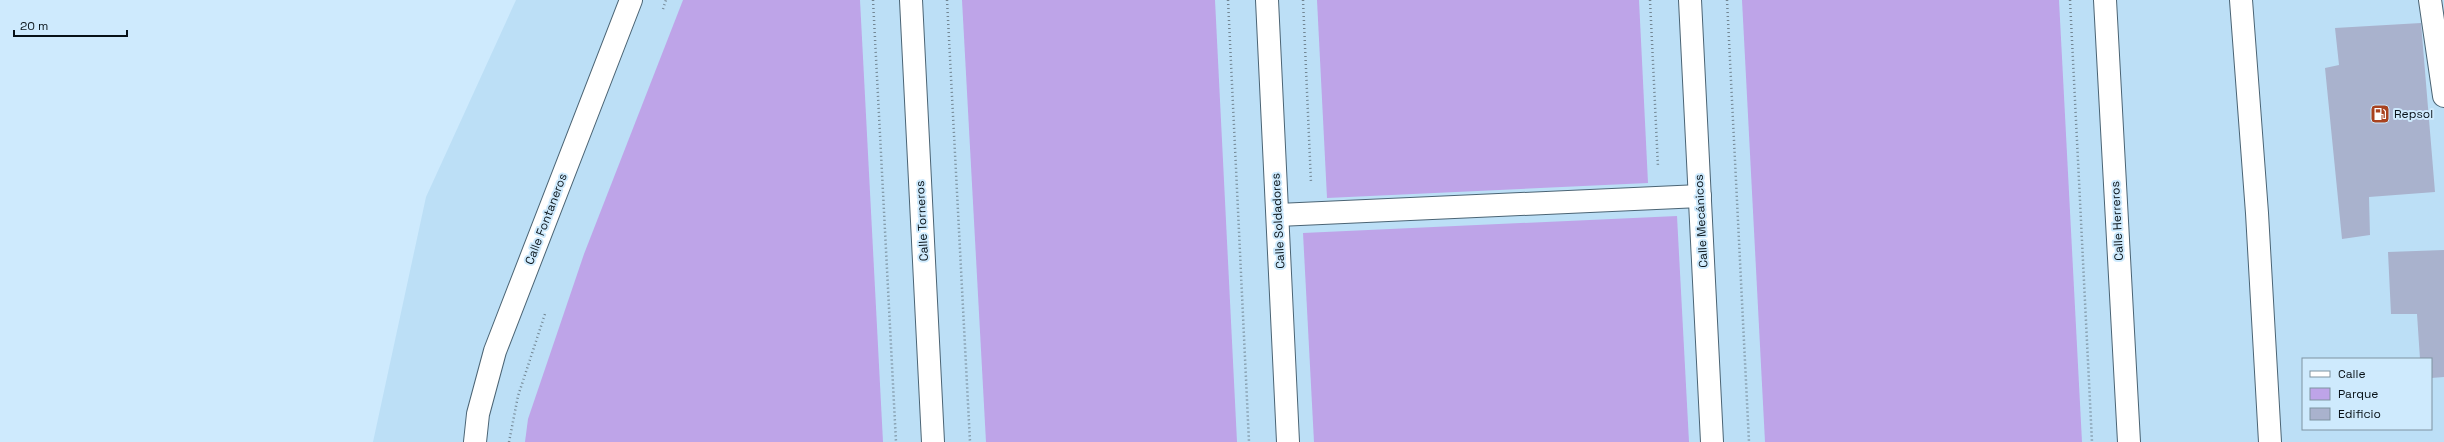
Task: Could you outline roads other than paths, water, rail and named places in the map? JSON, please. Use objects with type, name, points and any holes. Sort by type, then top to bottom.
[{"type":"street","name":"Calle Fontaneros","points":[[475,442],[478,414],[495,351],[631,0]]},
{"type":"street","name":"Calle Torneros","points":[[911,0],[933,442]]},
{"type":"street","name":"Calle Soldadores","points":[[1267,0],[1288,442]]},
{"type":"street","name":"Calle Mecánicos","points":[[1690,0],[1712,442]]},
{"type":"street","name":"Calle Herreros","points":[[2105,0],[2129,442]]},
{"type":"street","points":[[2242,0],[2257,205],[2270,442]]},
{"type":"street","points":[[2430,0],[2444,96]]},
{"type":"street","points":[[1278,215],[1700,196]]},
{"type":"place","name":"Repsol","points":[[2380,114]]}]
